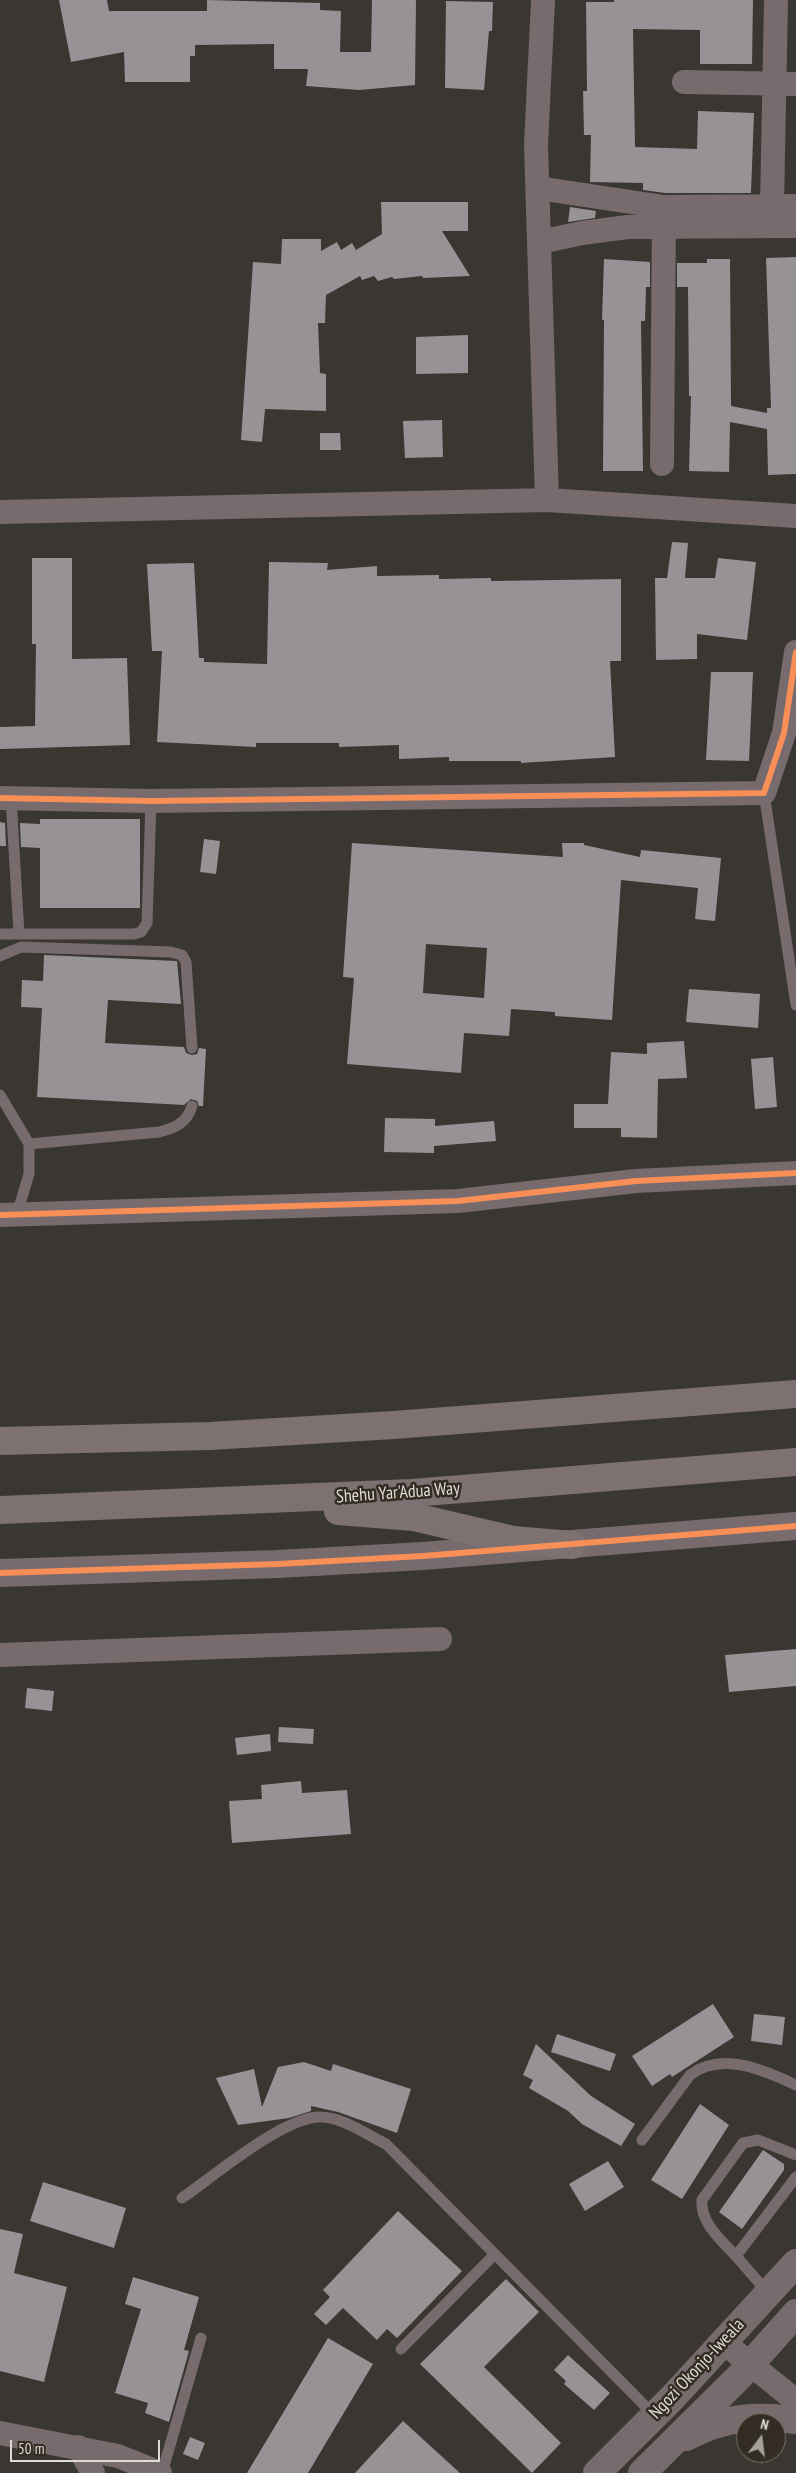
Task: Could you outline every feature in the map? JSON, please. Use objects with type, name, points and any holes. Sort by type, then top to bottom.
[{"type":"highway","points":[[0,1441],[239,1434],[796,1394]]},
{"type":"highway","name":"Shehu Yar'Adua Way","points":[[0,1510],[412,1493],[796,1462]]},
{"type":"highway","points":[[250,1501],[414,1517],[513,1540],[572,1546]]},
{"type":"street","points":[[543,0],[536,146],[547,500]]},
{"type":"street","points":[[772,205],[785,84],[776,0]]},
{"type":"street","points":[[684,82],[785,84]]},
{"type":"street","points":[[538,188],[664,216],[796,226]]},
{"type":"street","points":[[540,242],[664,216],[772,205],[796,206]]},
{"type":"street","points":[[662,464],[664,216]]},
{"type":"street","points":[[0,512],[547,500],[796,516]]},
{"type":"street","points":[[5,798],[150,801],[764,793],[784,733],[796,652]]},
{"type":"street","points":[[9,1215],[458,1201],[636,1181],[796,1173]]},
{"type":"street","points":[[0,1573],[278,1564],[572,1546],[796,1526]]},
{"type":"street","points":[[0,1655],[440,1638]]},
{"type":"street","name":"Ngozi Okonjo-Iweala","points":[[597,2473],[724,2342],[796,2263]]},
{"type":"street","name":"Ngozi Okonjo-Iweala","points":[[642,2473],[752,2363],[796,2313]]},
{"type":"street","points":[[724,2342],[752,2363],[796,2401]]},
{"type":"street","points":[[672,2445],[708,2426],[739,2418],[766,2417],[796,2420]]},
{"type":"street","points":[[0,2433],[78,2447],[136,2468],[161,2473]]},
{"type":"street","points":[[78,2447],[93,2473]]},
{"type":"lane","points":[[764,793],[796,1004]]},
{"type":"lane","points":[[5,798],[19,934]]},
{"type":"lane","points":[[0,934],[134,934],[145,928],[147,923],[150,801]]},
{"type":"lane","points":[[0,956],[20,948],[171,952],[182,956],[186,962],[192,1048]]},
{"type":"lane","points":[[0,1095],[29,1144],[28,1174],[9,1215]]},
{"type":"lane","points":[[29,1144],[159,1132],[180,1124],[192,1106]]},
{"type":"lane","points":[[642,2140],[690,2075],[700,2068],[722,2063],[737,2065],[767,2072],[796,2085]]},
{"type":"lane","points":[[182,2198],[283,2127],[319,2117],[344,2123],[386,2144],[654,2415]]},
{"type":"lane","points":[[768,2294],[707,2223],[701,2209],[702,2200],[743,2143],[758,2140],[796,2155]]},
{"type":"lane","points":[[736,2256],[796,2176]]},
{"type":"lane","points":[[401,2349],[494,2255]]},
{"type":"lane","points":[[161,2473],[201,2338]]},
{"type":"building","points":[[59,0],[107,0],[109,11],[207,11],[207,0],[320,3],[320,10],[341,11],[340,52],[371,52],[372,0],[416,0],[415,85],[359,90],[306,86],[308,69],[274,69],[274,44],[195,45],[195,56],[190,56],[190,82],[125,82],[124,52],[71,62]]},
{"type":"building","points":[[614,0],[753,0],[752,64],[700,64],[700,30],[633,29],[635,147],[697,149],[698,111],[754,113],[751,193],[665,193],[643,190],[643,183],[590,182],[591,135],[584,135],[583,91],[587,91],[586,2],[614,2]]},
{"type":"building","points":[[446,1],[493,2],[492,31],[489,31],[484,90],[445,88]]},
{"type":"building","points":[[381,202],[468,202],[468,231],[442,231],[470,276],[423,278],[422,276],[394,279],[392,277],[378,281],[374,276],[362,280],[360,276],[326,295],[325,323],[318,323],[320,373],[326,374],[326,411],[265,409],[262,442],[241,440],[253,262],[281,264],[282,239],[321,239],[321,251],[337,242],[341,250],[352,243],[356,250],[382,234]]},
{"type":"building","points":[[570,207],[596,211],[595,218],[568,222]]},
{"type":"building","points":[[796,257],[796,474],[768,475],[767,429],[730,422],[729,472],[689,471],[691,396],[689,396],[688,287],[677,287],[677,263],[707,263],[707,259],[730,259],[731,406],[767,413],[767,408],[771,408],[766,258]]},
{"type":"building","points":[[604,259],[650,262],[650,287],[646,287],[645,321],[641,321],[643,471],[603,471],[604,320],[602,320]]},
{"type":"building","points":[[468,335],[468,373],[416,374],[416,337]]},
{"type":"building","points":[[442,420],[443,457],[405,458],[403,421]]},
{"type":"building","points":[[320,433],[340,433],[341,450],[320,450]]},
{"type":"building","points":[[672,542],[688,543],[685,578],[715,578],[718,558],[756,562],[747,640],[697,634],[697,659],[656,660],[655,578],[667,578]]},
{"type":"building","points":[[32,558],[72,558],[72,659],[127,658],[130,745],[0,749],[0,727],[35,726],[36,644],[32,644]]},
{"type":"building","points":[[269,562],[328,563],[327,570],[377,566],[377,576],[439,575],[439,579],[491,578],[491,581],[621,579],[621,661],[610,661],[615,757],[521,763],[521,761],[449,761],[449,757],[399,759],[399,745],[339,747],[339,743],[256,743],[256,747],[157,742],[162,651],[152,651],[147,564],[194,563],[199,658],[204,658],[204,662],[267,664]]},
{"type":"building","points":[[711,672],[753,672],[749,761],[706,760]]},
{"type":"building","points":[[40,819],[140,819],[140,908],[40,908],[40,848],[21,847],[20,823],[40,824]]},
{"type":"building","points":[[0,822],[5,823],[6,846],[0,846]]},
{"type":"building","points":[[204,839],[220,841],[216,874],[200,872]]},
{"type":"building","points":[[352,843],[563,857],[562,843],[584,843],[584,845],[640,857],[641,850],[721,858],[715,921],[695,919],[698,888],[621,880],[612,1020],[555,1016],[555,1012],[511,1009],[509,1036],[464,1033],[461,1073],[347,1064],[354,978],[343,977]],"holes":[[[426,944],[487,948],[484,998],[423,993]]]},
{"type":"building","points":[[44,955],[177,961],[181,1004],[108,1000],[105,1043],[184,1047],[186,1053],[192,1055],[197,1054],[199,1048],[206,1049],[203,1106],[199,1106],[197,1101],[191,1099],[184,1105],[37,1097],[42,1008],[21,1007],[22,980],[43,981]]},
{"type":"building","points":[[689,989],[760,994],[758,1028],[686,1022]]},
{"type":"building","points":[[684,1041],[687,1078],[658,1079],[657,1138],[621,1137],[621,1128],[574,1128],[574,1104],[608,1104],[611,1052],[647,1054],[647,1043]]},
{"type":"building","points":[[773,1057],[777,1107],[755,1109],[751,1059]]},
{"type":"building","points":[[385,1118],[435,1119],[435,1126],[494,1121],[496,1141],[434,1146],[434,1153],[384,1152]]},
{"type":"building","points":[[796,1649],[796,1686],[729,1692],[725,1655]]},
{"type":"building","points":[[27,1688],[54,1691],[52,1711],[25,1708]]},
{"type":"building","points":[[279,1727],[314,1729],[313,1744],[278,1742]]},
{"type":"building","points":[[270,1734],[271,1751],[237,1755],[235,1738]]},
{"type":"building","points":[[301,1781],[302,1793],[347,1790],[351,1834],[232,1843],[229,1801],[262,1799],[261,1785]]},
{"type":"building","points":[[713,2004],[734,2037],[672,2077],[670,2074],[652,2086],[632,2056]]},
{"type":"building","points":[[754,2014],[785,2017],[782,2045],[751,2041]]},
{"type":"building","points":[[557,2034],[616,2054],[610,2071],[551,2052]]},
{"type":"building","points":[[536,2044],[591,2096],[635,2124],[621,2146],[582,2124],[568,2111],[529,2088],[533,2080],[523,2075]]},
{"type":"building","points":[[304,2062],[331,2071],[333,2064],[411,2089],[397,2133],[338,2112],[311,2106],[311,2111],[289,2118],[238,2125],[216,2078],[254,2069],[262,2107],[278,2067]]},
{"type":"building","points":[[700,2104],[729,2125],[682,2199],[651,2180]]},
{"type":"building","points":[[763,2150],[784,2164],[784,2170],[742,2229],[719,2212]]},
{"type":"building","points":[[608,2161],[624,2187],[585,2211],[569,2184]]},
{"type":"building","points":[[43,2182],[126,2208],[114,2248],[30,2221]]},
{"type":"building","points":[[398,2211],[462,2271],[397,2338],[387,2329],[377,2340],[343,2308],[326,2325],[314,2314],[330,2297],[323,2290]]},
{"type":"building","points":[[0,2229],[23,2234],[14,2273],[67,2287],[44,2382],[0,2371]]},
{"type":"building","points":[[133,2277],[199,2297],[184,2350],[189,2351],[169,2422],[145,2413],[148,2403],[115,2393],[141,2309],[125,2304]]},
{"type":"building","points":[[506,2279],[539,2312],[484,2367],[561,2443],[532,2473],[420,2364]]},
{"type":"building","points":[[328,2338],[373,2364],[308,2473],[247,2473]]},
{"type":"building","points":[[568,2355],[610,2393],[594,2410],[564,2384],[566,2381],[554,2370]]},
{"type":"building","points":[[403,2421],[460,2473],[355,2473]]},
{"type":"building","points":[[190,2437],[205,2443],[198,2460],[183,2454]]},
{"type":"cycle path","points":[[0,798],[151,801],[764,793],[784,733],[796,652]]},
{"type":"cycle path","points":[[0,1215],[458,1201],[636,1181],[796,1173]]},
{"type":"cycle path","points":[[0,1573],[278,1564],[423,1556],[796,1526]]}]
